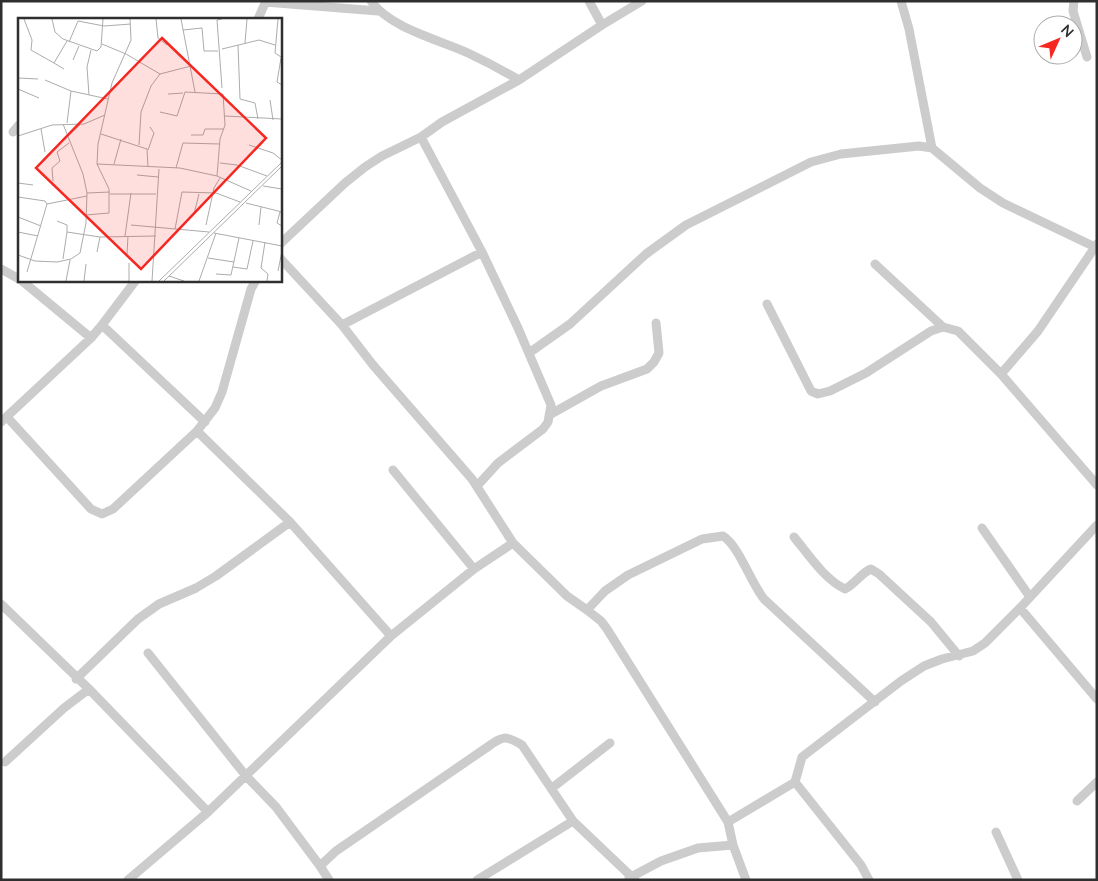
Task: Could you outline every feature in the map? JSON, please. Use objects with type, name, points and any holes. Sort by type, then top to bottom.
[{"type":"street","points":[[370,1],[378,11],[392,21],[467,53],[518,80]]},
{"type":"street","points":[[589,1],[602,25]]},
{"type":"street","points":[[281,243],[345,183],[365,167],[382,156],[421,138],[442,122],[518,80],[642,1]]},
{"type":"street","points":[[901,1],[909,29],[932,148]]},
{"type":"street","points":[[1074,1],[1073,11],[1087,57]]},
{"type":"street","points":[[258,18],[265,2],[378,11]]},
{"type":"street","points":[[421,138],[482,252],[549,398],[551,414],[543,429],[498,463],[476,486]]},
{"type":"street","points":[[529,352],[570,324],[646,254],[686,225],[811,162],[827,156],[919,146],[932,148],[980,188],[1003,203],[1096,246],[1038,331],[1001,374]]},
{"type":"street","points":[[342,325],[482,252]]},
{"type":"street","points":[[281,259],[342,325],[476,486],[513,543],[567,596],[588,610],[607,629],[728,822],[733,845],[746,880]]},
{"type":"street","points":[[875,264],[943,326],[958,331],[1001,374],[1097,486]]},
{"type":"street","points":[[1,269],[18,278]]},
{"type":"street","points":[[22,281],[91,338]]},
{"type":"street","points":[[135,281],[91,338],[4,420],[90,509],[102,514],[113,508],[206,422],[222,392],[256,281]]},
{"type":"street","points":[[768,304],[811,391],[818,394],[830,391],[866,373],[931,331],[943,326]]},
{"type":"street","points":[[551,414],[601,386],[647,369],[659,353],[656,323]]},
{"type":"street","points":[[102,326],[206,422]]},
{"type":"street","points":[[197,431],[290,522],[391,636]]},
{"type":"street","points":[[394,470],[474,569]]},
{"type":"street","points":[[76,679],[138,619],[159,604],[196,588],[216,576],[290,522]]},
{"type":"street","points":[[728,822],[795,782],[802,757],[924,666],[973,651],[985,643],[1097,525]]},
{"type":"street","points":[[982,528],[1030,597]]},
{"type":"street","points":[[588,610],[606,591],[628,575],[702,539],[723,536],[733,546],[764,599],[875,702]]},
{"type":"street","points":[[794,537],[837,586],[845,589],[853,585],[865,572],[871,569],[879,574],[931,622],[959,656]]},
{"type":"street","points":[[128,880],[208,812],[391,636],[474,569],[513,543]]},
{"type":"street","points":[[1,604],[76,679],[89,689],[208,812]]},
{"type":"street","points":[[1020,608],[1097,699]]},
{"type":"street","points":[[148,653],[246,776],[276,807],[329,880]]},
{"type":"street","points":[[5,762],[64,708],[89,689]]},
{"type":"street","points":[[320,866],[336,851],[499,739],[510,738],[522,745],[573,821],[631,879],[661,861],[698,848],[733,845]]},
{"type":"street","points":[[552,788],[610,743]]},
{"type":"street","points":[[795,782],[862,865],[869,880]]},
{"type":"street","points":[[1077,800],[1097,782]]},
{"type":"street","points":[[477,880],[573,821]]},
{"type":"street","points":[[996,832],[1018,880]]}]
